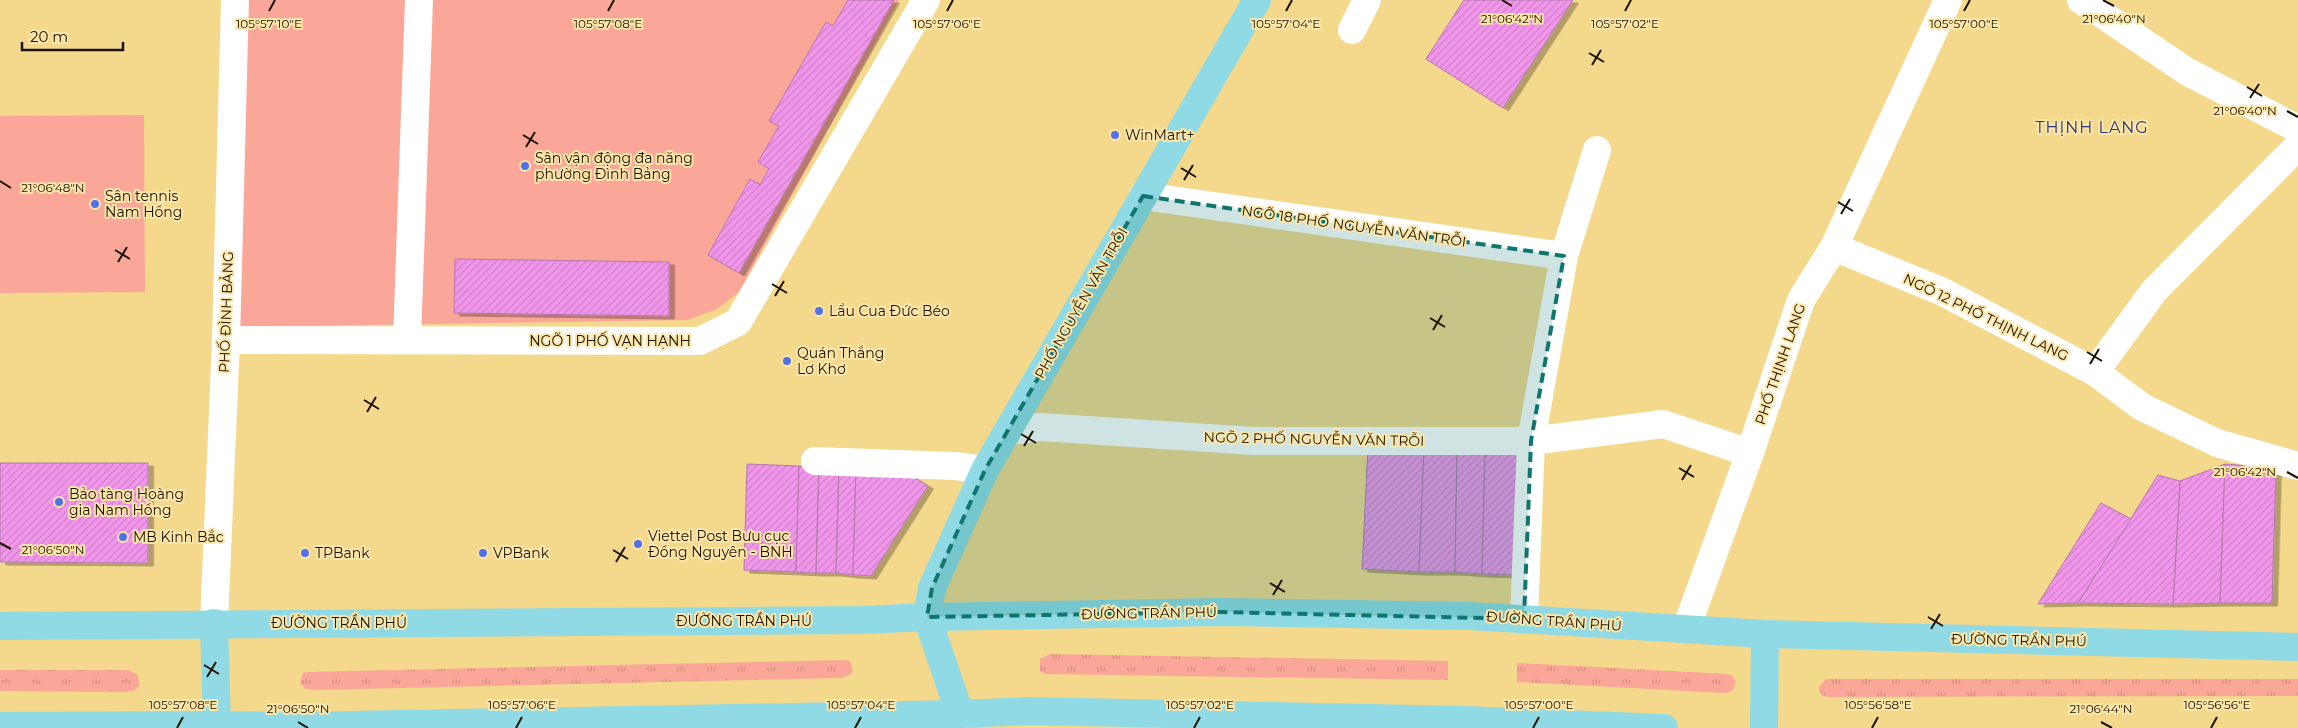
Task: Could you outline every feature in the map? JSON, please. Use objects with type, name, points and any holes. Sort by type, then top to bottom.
[{"type":"main road","name":"PHỐ NGUYỄN VĂN TRỖI","points":[[927,617],[932,588],[986,470],[1257,0]]},
{"type":"main road","name":"ĐƯỜNG TRẦN PHÚ","points":[[0,626],[153,626],[214,623],[864,620],[927,617],[1220,612],[1470,616],[1765,634],[2298,647]]},
{"type":"main road","points":[[927,617],[960,721]]},
{"type":"main road","points":[[214,623],[217,725]]},
{"type":"main road","points":[[1764,728],[1765,634]]},
{"type":"main road","points":[[0,726],[304,726],[960,721],[1040,711],[1464,720],[1664,728]]},
{"type":"street","name":"PHỐ ĐÌNH BẢNG","points":[[214,623],[226,340],[235,0]]},
{"type":"street","points":[[407,340],[419,0]]},
{"type":"street","name":"NGÕ 1 PHỐ VẠN HẠNH","points":[[226,340],[700,341],[738,322],[926,0]]},
{"type":"street","points":[[1352,30],[1367,0]]},
{"type":"street","name":"PHỐ THỊNH LANG","points":[[1686,629],[1750,453],[1801,300],[1834,247],[1948,0]]},
{"type":"street","points":[[2081,0],[2186,71],[2298,129]]},
{"type":"street","points":[[2095,372],[2154,290],[2298,146]]},
{"type":"street","points":[[1524,619],[1531,441],[1564,256],[1597,150]]},
{"type":"street","name":"NGÕ 18 PHỐ NGUYỄN VĂN TRỖI","points":[[1143,196],[1564,256]]},
{"type":"street","name":"NGÕ 12 PHỐ THỊNH LANG","points":[[1834,247],[1943,292],[2095,372],[2142,407],[2217,443],[2298,466]]},
{"type":"street","name":"NGÕ 2 PHỐ NGUYỄN VĂN TRỖI","points":[[1008,430],[1041,427],[1254,441],[1531,441],[1663,424],[1750,453]]},
{"type":"street","points":[[815,461],[955,466],[986,470]]},
{"type":"highlighted area","points":[[1143,196],[1564,256],[1531,441],[1524,619],[1220,612],[927,617],[932,588],[985,470]]},
{"type":"green space","name":"Sân vận động đa năng phường Đình Bảng","points":[[246,0],[899,0],[739,292],[717,309],[688,320],[237,327]]},
{"type":"green space","name":"Sân tennis Nam Hồng","points":[[144,115],[145,292],[0,293],[0,116]]},
{"type":"green space","points":[[1050,654],[1448,661],[1448,680],[1045,674],[1040,671],[1040,659]]},
{"type":"green space","points":[[850,661],[853,670],[851,674],[841,678],[315,690],[306,689],[300,683],[303,673],[307,672]]},
{"type":"green space","points":[[1517,663],[1727,674],[1732,676],[1736,682],[1732,691],[1725,693],[1517,682]]},
{"type":"green space","points":[[0,670],[129,670],[137,675],[140,685],[134,691],[124,692],[0,691]]},
{"type":"green space","points":[[1826,679],[2298,679],[2298,696],[1828,697],[1821,694],[1819,689]]},
{"type":"building","points":[[848,0],[894,0],[739,273],[708,255],[750,179],[760,185],[769,169],[758,162],[779,126],[769,121],[826,22],[833,26]]},
{"type":"building","points":[[1464,0],[1573,0],[1503,108],[1426,59]]},
{"type":"building","points":[[455,259],[669,262],[669,316],[454,313]]},
{"type":"building","points":[[1368,446],[1424,448],[1419,572],[1362,569]]},
{"type":"building","points":[[1424,448],[1457,449],[1455,572],[1419,572]]},
{"type":"building","points":[[1457,449],[1485,449],[1482,574],[1455,572]]},
{"type":"building","points":[[1485,449],[1517,451],[1514,575],[1482,574]]},
{"type":"building","points":[[0,463],[148,463],[148,563],[0,562]]},
{"type":"building","points":[[747,464],[799,466],[796,572],[744,570]]},
{"type":"building","points":[[2225,464],[2220,603],[2173,604],[2180,481]]},
{"type":"building","points":[[2225,464],[2276,468],[2272,603],[2220,603]]},
{"type":"building","points":[[799,466],[819,467],[816,573],[796,572]]},
{"type":"building","points":[[819,467],[839,467],[836,573],[816,573]]},
{"type":"building","points":[[839,467],[856,467],[853,575],[836,573]]},
{"type":"building","points":[[856,467],[899,468],[928,486],[871,576],[853,575]]},
{"type":"building","points":[[2158,475],[2180,481],[2173,604],[2078,603]]},
{"type":"building","points":[[2101,503],[2131,519],[2078,603],[2038,604]]},
{"type":"place","name":"WinMart+","points":[[1115,135]]},
{"type":"place","name":"Sân vận động đa năng phường Đình Bảng","points":[[525,166]]},
{"type":"place","name":"Sân tennis Nam Hồng","points":[[95,204]]},
{"type":"place","name":"Lẩu Cua Đức Béo","points":[[819,311]]},
{"type":"place","name":"Quán Thắng Lơ Khơ","points":[[787,361]]},
{"type":"place","name":"Bảo tàng Hoàng gia Nam Hồng","points":[[59,502]]},
{"type":"place","name":"MB Kinh Bắc","points":[[123,537]]},
{"type":"place","name":"Viettel Post Bưu cục Đồng Nguyên - BNH","points":[[638,544]]},
{"type":"place","name":"TPBank","points":[[305,553]]},
{"type":"place","name":"VPBank","points":[[483,553]]},
{"type":"district","name":"THỊNH LANG","points":[[2092,127]]}]
